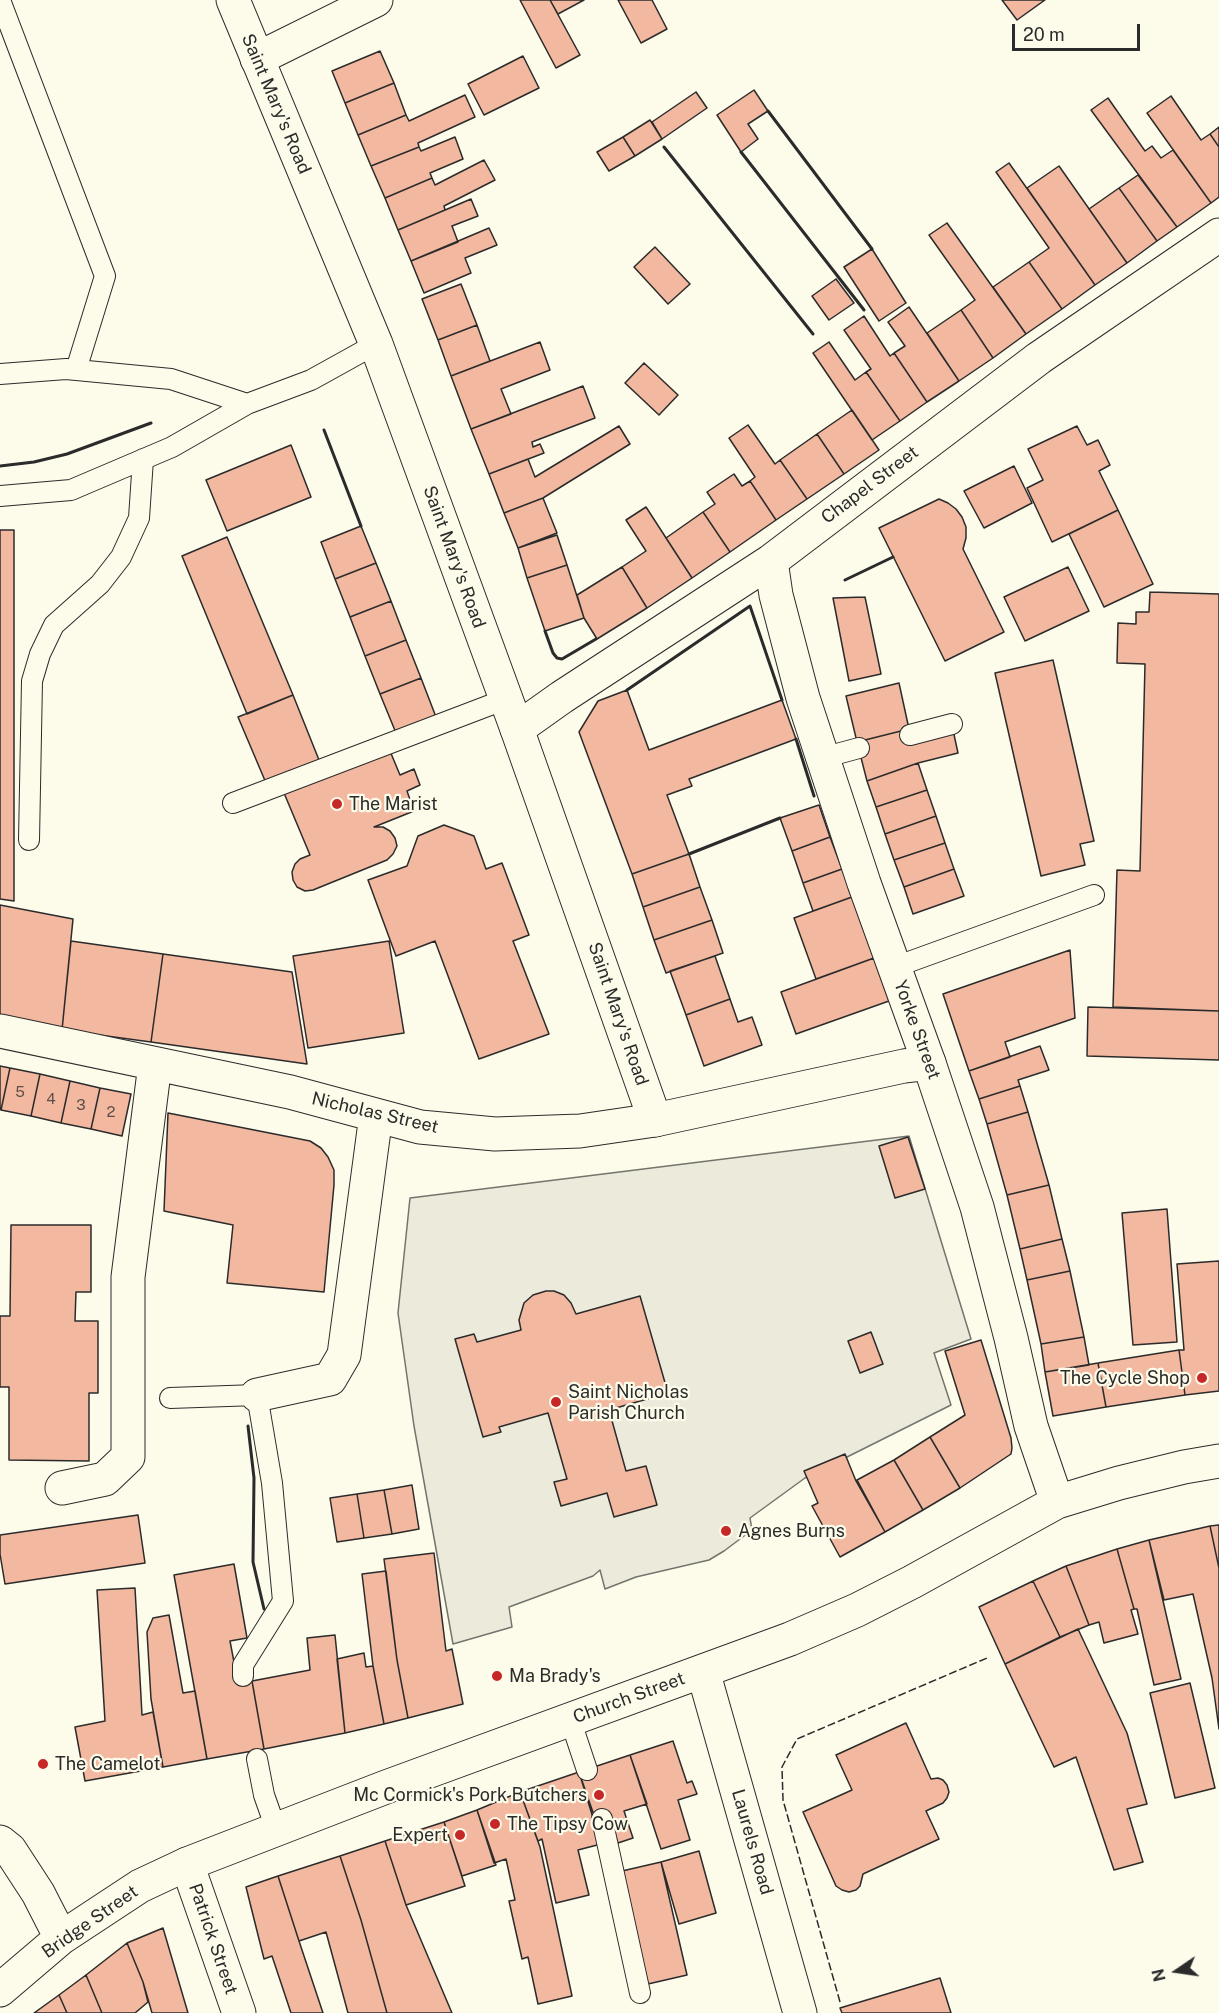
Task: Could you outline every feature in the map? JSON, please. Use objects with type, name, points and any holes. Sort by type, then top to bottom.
[{"type":"street","name":"Saint Mary's Road","points":[[233,0],[376,344],[512,714],[655,1120]]},
{"type":"street","points":[[257,59],[376,0]]},
{"type":"street","name":"Chapel Street","points":[[512,714],[562,697],[771,561],[1039,358],[1219,235]]},
{"type":"street","name":"Yorke Street","points":[[771,561],[776,595],[803,698],[822,758],[977,1207],[1031,1426],[1057,1502]]},
{"type":"street","name":"Nicholas Street","points":[[0,1031],[290,1092],[420,1127],[495,1134],[580,1131],[655,1120],[904,1066],[929,1063]]},
{"type":"street","points":[[62,1488],[105,1479],[128,1457],[128,1277],[155,1064]]},
{"type":"street","points":[[257,1395],[330,1379],[344,1355],[376,1115]]},
{"type":"street","name":"Church Street","points":[[187,1864],[570,1719],[790,1639],[857,1610],[912,1582],[1057,1502],[1119,1483],[1219,1461]]},
{"type":"street","name":"Laurels Road","points":[[703,1671],[800,2013]]},
{"type":"street","points":[[0,1842],[10,1850],[32,1884],[61,1938]]},
{"type":"street","name":"Bridge Street","points":[[0,1990],[61,1938],[140,1886],[187,1864]]},
{"type":"street","name":"Patrick Street","points":[[187,1864],[239,2013]]},
{"type":"lane","points":[[0,0],[105,276],[76,370]]},
{"type":"lane","points":[[0,496],[71,490],[172,447],[247,404],[311,380],[376,344]]},
{"type":"lane","points":[[0,374],[66,369],[171,379],[247,404]]},
{"type":"lane","points":[[28,840],[34,672],[54,625],[100,584],[121,558],[139,518],[144,459]]},
{"type":"lane","points":[[233,803],[512,714]]},
{"type":"lane","points":[[910,735],[952,724]]},
{"type":"lane","points":[[822,758],[858,748]]},
{"type":"lane","points":[[894,967],[1094,895]]},
{"type":"lane","points":[[170,1398],[257,1395],[272,1483],[283,1600],[243,1665],[243,1676]]},
{"type":"lane","points":[[570,1719],[586,1770]]},
{"type":"lane","points":[[257,1759],[264,1795],[276,1829]]},
{"type":"lane","points":[[602,1819],[640,1993]]},
{"type":"shaded area","points":[[909,1136],[971,1339],[934,1353],[951,1405],[805,1478],[750,1518],[752,1530],[709,1560],[636,1577],[605,1589],[600,1570],[593,1576],[509,1607],[512,1627],[453,1644],[414,1426],[398,1313],[410,1198]]},
{"type":"building","points":[[520,0],[550,0],[580,55],[556,68]]},
{"type":"building","points":[[550,0],[584,0],[558,14]]},
{"type":"building","points":[[618,0],[652,0],[667,29],[641,43]]},
{"type":"building","points":[[1002,0],[1045,0],[1017,20]]},
{"type":"building","points":[[380,51],[394,83],[345,103],[332,71]]},
{"type":"building","points":[[523,56],[539,88],[484,115],[468,84]]},
{"type":"building","points":[[394,83],[406,115],[358,135],[345,103]]},
{"type":"building","points":[[754,90],[768,111],[748,124],[758,139],[741,152],[717,115]]},
{"type":"building","points":[[696,92],[707,108],[662,139],[652,122]]},
{"type":"building","points":[[465,95],[475,117],[418,143],[419,147],[371,166],[358,135],[406,115],[409,121]]},
{"type":"building","points":[[1171,96],[1201,140],[1210,134],[1219,147],[1219,197],[1211,203],[1147,113]]},
{"type":"building","points":[[1108,98],[1145,151],[1152,146],[1161,158],[1173,150],[1211,203],[1177,227],[1091,110]]},
{"type":"building","points":[[650,120],[662,139],[635,156],[623,137]]},
{"type":"building","points":[[1219,127],[1219,147],[1210,134]]},
{"type":"building","points":[[455,137],[463,159],[430,173],[432,178],[385,198],[371,166],[419,147],[421,151]]},
{"type":"building","points":[[623,137],[635,156],[609,171],[597,152]]},
{"type":"building","points":[[484,160],[495,180],[444,206],[445,210],[398,230],[385,198],[432,178],[435,185]]},
{"type":"building","points":[[1009,163],[1095,285],[1062,309],[1029,262],[1049,248],[996,172]]},
{"type":"building","points":[[1059,166],[1127,263],[1095,285],[1027,188]]},
{"type":"building","points":[[1138,175],[1177,227],[1157,241],[1119,188]]},
{"type":"building","points":[[1119,188],[1157,241],[1127,263],[1089,209]]},
{"type":"building","points":[[471,199],[478,216],[452,226],[458,242],[411,261],[398,230]]},
{"type":"building","points":[[947,223],[1026,334],[993,358],[961,310],[975,300],[929,235]]},
{"type":"building","points":[[489,228],[497,245],[465,258],[471,273],[424,293],[411,261]]},
{"type":"building","points":[[655,247],[690,284],[668,304],[634,267]]},
{"type":"building","points":[[872,249],[906,303],[879,321],[844,267]]},
{"type":"building","points":[[1029,262],[1062,309],[1026,334],[993,287]]},
{"type":"building","points":[[836,279],[854,303],[829,320],[812,296]]},
{"type":"building","points":[[461,284],[477,325],[438,340],[422,299]]},
{"type":"building","points":[[909,307],[959,381],[927,402],[894,353],[905,346],[888,322]]},
{"type":"building","points":[[961,310],[993,358],[959,381],[927,333]]},
{"type":"building","points":[[864,316],[890,356],[894,353],[927,402],[900,421],[866,372],[871,369],[844,330]]},
{"type":"building","points":[[477,325],[490,361],[451,376],[438,340]]},
{"type":"building","points":[[540,342],[550,370],[501,389],[511,414],[471,429],[451,376]]},
{"type":"building","points":[[829,342],[855,380],[866,372],[900,421],[872,440],[813,353]]},
{"type":"building","points":[[644,363],[678,395],[659,415],[625,383]]},
{"type":"building","points":[[583,386],[595,418],[532,442],[533,447],[540,444],[544,453],[489,474],[471,429]]},
{"type":"building","points":[[852,410],[879,450],[844,474],[817,434]]},
{"type":"building","points":[[748,425],[775,464],[780,460],[807,499],[776,520],[750,481],[755,477],[729,438]]},
{"type":"building","points":[[619,426],[630,444],[543,498],[504,513],[489,474],[528,459],[535,477]]},
{"type":"building","points":[[1077,426],[1087,445],[1098,440],[1110,465],[1099,471],[1118,510],[1052,542],[1027,488],[1043,480],[1028,449]]},
{"type":"building","points":[[817,434],[844,474],[807,499],[780,460]]},
{"type":"building","points":[[291,445],[311,497],[227,531],[206,480]]},
{"type":"building","points":[[1014,466],[1032,503],[984,528],[964,491]]},
{"type":"building","points":[[734,474],[742,486],[750,481],[776,520],[730,552],[703,512],[715,504],[707,492]]},
{"type":"building","points":[[543,498],[557,533],[518,548],[504,513]]},
{"type":"building","points":[[939,499],[956,509],[962,517],[966,527],[963,549],[1004,632],[945,661],[879,528]]},
{"type":"building","points":[[646,507],[692,578],[647,608],[622,567],[646,551],[626,520]]},
{"type":"building","points":[[1118,510],[1153,584],[1104,607],[1069,534]]},
{"type":"building","points":[[703,512],[730,552],[692,578],[666,538]]},
{"type":"building","points":[[361,526],[376,563],[335,579],[321,542]]},
{"type":"building","points":[[0,530],[14,530],[14,901],[0,899]]},
{"type":"building","points":[[557,535],[567,565],[527,578],[518,548]]},
{"type":"building","points":[[227,537],[293,695],[247,714],[182,556]]},
{"type":"building","points":[[376,563],[391,601],[350,617],[335,579]]},
{"type":"building","points":[[567,565],[584,618],[545,631],[527,578]]},
{"type":"building","points":[[622,567],[647,608],[597,639],[584,618],[577,595]]},
{"type":"building","points":[[1068,567],[1089,611],[1025,641],[1004,597]]},
{"type":"building","points":[[1150,592],[1219,594],[1219,1011],[1113,1007],[1117,870],[1140,871],[1145,664],[1117,663],[1118,623],[1136,624],[1136,612],[1149,612]]},
{"type":"building","points":[[865,597],[881,674],[849,681],[833,598]]},
{"type":"building","points":[[391,601],[406,640],[365,656],[350,617]]},
{"type":"building","points":[[406,640],[421,678],[380,694],[365,656]]},
{"type":"building","points":[[1053,660],[1094,841],[1080,844],[1085,865],[1041,876],[995,673]]},
{"type":"building","points":[[421,678],[436,717],[396,733],[380,694]]},
{"type":"building","points":[[899,683],[909,729],[857,742],[846,696]]},
{"type":"building","points":[[627,690],[649,750],[782,700],[796,739],[689,779],[692,786],[667,795],[689,854],[632,874],[579,732],[598,701]]},
{"type":"building","points":[[293,695],[319,760],[266,783],[238,717]]},
{"type":"building","points":[[909,729],[953,730],[958,753],[918,763],[867,781],[857,742]]},
{"type":"building","points":[[390,751],[400,775],[414,769],[420,785],[407,791],[414,811],[374,827],[383,827],[395,838],[397,846],[393,854],[387,860],[313,890],[305,891],[297,887],[292,872],[295,864],[310,855],[284,793]]},
{"type":"building","points":[[918,763],[927,790],[876,807],[867,781]]},
{"type":"building","points":[[927,790],[936,816],[885,834],[876,807]]},
{"type":"building","points":[[819,805],[830,837],[792,851],[780,818]]},
{"type":"building","points":[[936,816],[945,843],[894,860],[885,834]]},
{"type":"building","points":[[444,825],[474,836],[486,869],[502,863],[529,935],[513,941],[549,1034],[479,1059],[435,941],[396,956],[368,880],[407,866],[418,836]]},
{"type":"building","points":[[830,837],[842,869],[803,883],[792,851]]},
{"type":"building","points":[[945,843],[954,869],[904,887],[894,860]]},
{"type":"building","points":[[689,854],[700,887],[643,907],[632,874]]},
{"type":"building","points":[[842,869],[852,897],[813,911],[803,883]]},
{"type":"building","points":[[954,869],[964,896],[913,914],[904,887]]},
{"type":"building","points":[[700,887],[712,920],[654,940],[643,907]]},
{"type":"building","points":[[852,897],[874,958],[816,979],[794,918]]},
{"type":"building","points":[[0,905],[73,919],[62,1030],[0,1019]]},
{"type":"building","points":[[712,920],[723,953],[666,973],[654,940]]},
{"type":"building","points":[[71,941],[163,954],[151,1042],[62,1030]]},
{"type":"building","points":[[389,941],[404,1033],[308,1048],[293,956]]},
{"type":"building","points":[[1070,950],[1075,1018],[1005,1042],[1010,1057],[969,1071],[943,994]]},
{"type":"building","points":[[163,954],[292,972],[307,1064],[151,1042]]},
{"type":"building","points":[[715,956],[730,999],[686,1015],[670,971]]},
{"type":"building","points":[[874,958],[889,1001],[796,1034],[781,992]]},
{"type":"building","points":[[730,999],[738,1022],[752,1017],[762,1045],[704,1066],[686,1015]]},
{"type":"building","points":[[1088,1007],[1219,1011],[1219,1060],[1087,1056]]},
{"type":"building","points":[[1040,1046],[1049,1070],[1018,1080],[1020,1086],[979,1099],[969,1071]]},
{"type":"building","points":[[0,1066],[10,1068],[1,1110],[0,1109]]},
{"type":"building","points":[[10,1068],[40,1074],[31,1116],[1,1110]]},
{"type":"building","points":[[40,1074],[70,1081],[61,1123],[31,1116]]},
{"type":"building","points":[[70,1081],[100,1088],[91,1129],[61,1123]]},
{"type":"building","points":[[1020,1086],[1028,1112],[987,1124],[979,1099]]},
{"type":"building","points":[[100,1088],[131,1094],[122,1136],[91,1129]]},
{"type":"building","points":[[1028,1112],[1049,1185],[1007,1195],[987,1124]]},
{"type":"building","points":[[168,1113],[310,1141],[321,1148],[334,1170],[324,1292],[227,1283],[233,1225],[164,1211]]},
{"type":"building","points":[[908,1137],[925,1189],[895,1198],[879,1146]]},
{"type":"building","points":[[1049,1185],[1062,1239],[1020,1249],[1007,1195]]},
{"type":"building","points":[[1167,1209],[1177,1342],[1133,1345],[1122,1213]]},
{"type":"building","points":[[11,1225],[91,1225],[91,1292],[76,1292],[75,1321],[98,1321],[98,1393],[89,1393],[89,1461],[9,1460],[9,1387],[0,1387],[0,1316],[10,1316]]},
{"type":"building","points":[[1062,1239],[1070,1271],[1027,1280],[1020,1249]]},
{"type":"building","points":[[1219,1261],[1219,1391],[1185,1395],[1179,1350],[1184,1350],[1177,1264]]},
{"type":"building","points":[[1070,1271],[1084,1337],[1041,1344],[1027,1280]]},
{"type":"building","name":"Saint Nicholas Parish Church","points":[[546,1291],[564,1295],[576,1314],[640,1296],[668,1393],[609,1410],[626,1471],[646,1466],[657,1505],[614,1517],[607,1493],[561,1506],[554,1482],[567,1479],[548,1413],[499,1427],[501,1432],[483,1437],[455,1339],[474,1334],[477,1342],[521,1330],[519,1320],[524,1303],[533,1295]]},
{"type":"building","points":[[871,1332],[883,1364],[860,1373],[848,1341]]},
{"type":"building","points":[[1084,1337],[1089,1365],[1045,1372],[1041,1344]]},
{"type":"building","points":[[981,1340],[1012,1448],[1011,1454],[960,1488],[930,1437],[965,1415],[945,1351]]},
{"type":"building","points":[[1179,1350],[1185,1395],[1106,1407],[1098,1363]]},
{"type":"building","points":[[1098,1363],[1106,1407],[1053,1416],[1045,1372]]},
{"type":"building","points":[[930,1437],[960,1488],[923,1510],[894,1460]]},
{"type":"building","points":[[845,1454],[856,1481],[885,1532],[840,1557],[812,1506],[818,1503],[804,1471]]},
{"type":"building","points":[[894,1460],[923,1510],[885,1532],[857,1480]]},
{"type":"building","points":[[412,1485],[419,1529],[392,1534],[384,1490]]},
{"type":"building","points":[[384,1490],[392,1534],[364,1538],[357,1494]]},
{"type":"building","points":[[357,1494],[364,1538],[337,1542],[330,1498]]},
{"type":"building","points":[[138,1515],[145,1563],[5,1584],[0,1554],[0,1535]]},
{"type":"building","points":[[1219,1525],[1219,1568],[1210,1526]]},
{"type":"building","points":[[1210,1526],[1219,1568],[1219,1729],[1212,1678],[1193,1594],[1164,1600],[1149,1540]]},
{"type":"building","points":[[1149,1540],[1181,1679],[1154,1685],[1137,1609],[1134,1609],[1117,1549]]},
{"type":"building","points":[[1117,1549],[1134,1609],[1131,1610],[1138,1634],[1104,1643],[1099,1622],[1089,1625],[1066,1566]]},
{"type":"building","points":[[434,1553],[446,1651],[452,1649],[463,1704],[408,1718],[397,1660],[384,1559]]},
{"type":"building","points":[[234,1564],[247,1638],[230,1641],[238,1683],[252,1681],[264,1749],[207,1759],[174,1575]]},
{"type":"building","points":[[1066,1566],[1089,1625],[1060,1637],[1033,1581]]},
{"type":"building","points":[[386,1571],[397,1660],[408,1718],[384,1724],[373,1666],[362,1574]]},
{"type":"building","points":[[1033,1581],[1060,1637],[1005,1664],[979,1607]]},
{"type":"building","points":[[135,1588],[142,1715],[153,1712],[163,1767],[85,1781],[75,1727],[105,1721],[97,1590]]},
{"type":"building","points":[[169,1615],[183,1693],[195,1691],[207,1759],[163,1767],[151,1699],[147,1632],[153,1618]]},
{"type":"building","points":[[1078,1629],[1127,1733],[1147,1804],[1127,1809],[1143,1862],[1114,1870],[1076,1757],[1054,1767],[1005,1664]]},
{"type":"building","points":[[335,1635],[345,1733],[264,1749],[252,1681],[310,1670],[307,1638]]},
{"type":"building","points":[[364,1653],[366,1667],[373,1666],[384,1724],[345,1733],[337,1659]]},
{"type":"building","points":[[1190,1683],[1215,1788],[1175,1798],[1150,1693]]},
{"type":"building","points":[[906,1723],[931,1779],[943,1780],[949,1792],[943,1803],[926,1811],[939,1839],[863,1874],[860,1886],[856,1890],[849,1892],[842,1890],[836,1886],[803,1812],[852,1790],[836,1755]]},
{"type":"building","points":[[673,1741],[687,1783],[692,1781],[697,1794],[678,1800],[690,1840],[661,1849],[630,1755]]},
{"type":"building","points":[[630,1755],[647,1804],[624,1811],[633,1838],[618,1843],[609,1817],[596,1821],[579,1772]]},
{"type":"building","points":[[579,1772],[601,1844],[578,1850],[589,1895],[556,1903],[542,1839],[538,1841],[520,1792]]},
{"type":"building","points":[[520,1792],[540,1847],[572,1996],[538,2004],[528,1957],[522,1959],[509,1901],[515,1900],[506,1859],[494,1863],[477,1810]]},
{"type":"building","points":[[477,1810],[496,1865],[462,1876],[444,1822]]},
{"type":"building","points":[[444,1822],[465,1886],[406,1905],[385,1841]]},
{"type":"building","points":[[385,1841],[406,1905],[452,2013],[387,2013],[340,1856]]},
{"type":"building","points":[[699,1851],[716,1913],[679,1924],[661,1862]]},
{"type":"building","points":[[340,1856],[387,2013],[348,2013],[326,1932],[299,1941],[278,1876]]},
{"type":"building","points":[[661,1862],[687,1975],[648,1984],[622,1871]]},
{"type":"building","points":[[278,1876],[323,2013],[291,2013],[272,1956],[264,1959],[246,1887]]},
{"type":"building","points":[[163,1928],[188,2013],[152,2013],[143,1982],[127,1943]]},
{"type":"building","points":[[127,1943],[143,1982],[148,2002],[135,2013],[102,2013],[86,1975]]},
{"type":"building","points":[[86,1975],[102,2013],[67,2013],[59,1995]]},
{"type":"building","points":[[940,1978],[951,2013],[842,2013],[840,2008]]},
{"type":"building","points":[[59,1995],[67,2013],[34,2013]]},
{"type":"fence","points":[[840,2002],[783,1800],[782,1767],[797,1739],[987,1658]]},
{"type":"wall","points":[[768,111],[872,249]]},
{"type":"wall","points":[[664,147],[813,334]]},
{"type":"wall","points":[[741,152],[864,310]]},
{"type":"wall","points":[[0,466],[34,462],[67,454],[151,423]]},
{"type":"wall","points":[[324,430],[361,526]]},
{"type":"wall","points":[[845,580],[893,557]]},
{"type":"wall","points":[[627,690],[750,606],[782,700]]},
{"type":"wall","points":[[545,631],[553,653],[557,658],[562,659],[596,639]]},
{"type":"wall","points":[[796,739],[814,796]]},
{"type":"wall","points":[[689,854],[780,818]]},
{"type":"wall","points":[[248,1426],[254,1478],[253,1562],[264,1609]]},
{"type":"place","name":"The Marist","points":[[337,804]]},
{"type":"place","name":"The Cycle Shop","points":[[1202,1378]]},
{"type":"place","name":"Saint Nicholas Parish Church","points":[[556,1402]]},
{"type":"place","name":"Agnes Burns","points":[[726,1531]]},
{"type":"place","name":"Ma Brady's","points":[[497,1676]]},
{"type":"place","name":"The Camelot","points":[[43,1764]]},
{"type":"place","name":"Mc Cormick's Pork Butchers","points":[[599,1795]]},
{"type":"place","name":"The Tipsy Cow","points":[[495,1824]]},
{"type":"place","name":"Expert","points":[[460,1835]]}]
